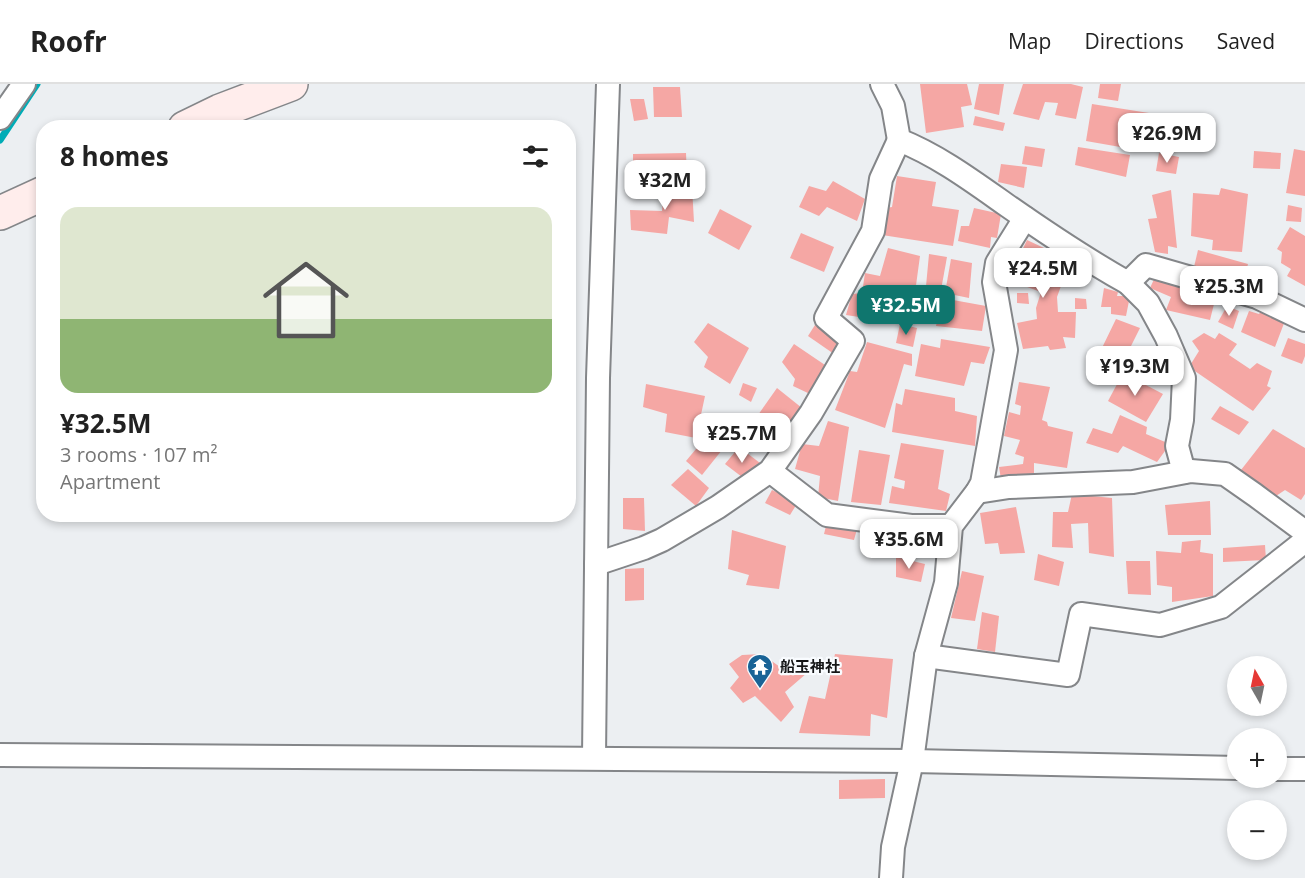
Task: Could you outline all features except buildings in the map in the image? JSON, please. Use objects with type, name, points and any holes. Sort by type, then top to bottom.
[{"type":"main road","points":[[201,120],[291,84]]},
{"type":"main road","points":[[0,213],[36,197]]},
{"type":"street","points":[[0,118],[24,84]]},
{"type":"street","points":[[594,758],[598,371],[608,84]]},
{"type":"street","points":[[596,564],[662,540],[718,507],[770,471],[811,413],[853,341],[826,318],[873,231],[880,179],[899,140],[893,106],[882,84]]},
{"type":"street","points":[[899,140],[920,148],[1094,264],[1128,283],[1148,303],[1166,336],[1184,378],[1182,420],[1177,446],[1184,472]]},
{"type":"street","points":[[891,878],[893,847],[912,761],[926,656],[946,583],[951,526],[982,483],[1006,350],[994,282],[997,263],[1025,218]]},
{"type":"street","points":[[1128,283],[1146,265],[1257,297],[1305,320]]},
{"type":"street","points":[[770,471],[827,515],[911,526],[951,526]]},
{"type":"street","points":[[977,492],[1009,487],[1133,482],[1191,471],[1225,474],[1305,532]]},
{"type":"street","points":[[926,656],[1068,675],[1081,614],[1160,625],[1221,607],[1305,541]]},
{"type":"street","points":[[0,755],[912,761],[1227,768]]},
{"type":"street","points":[[1287,769],[1305,770]]},
{"type":"waterway","points":[[0,140],[37,84]]},
{"type":"place","name":"船玉神社","points":[[760,690]]}]
